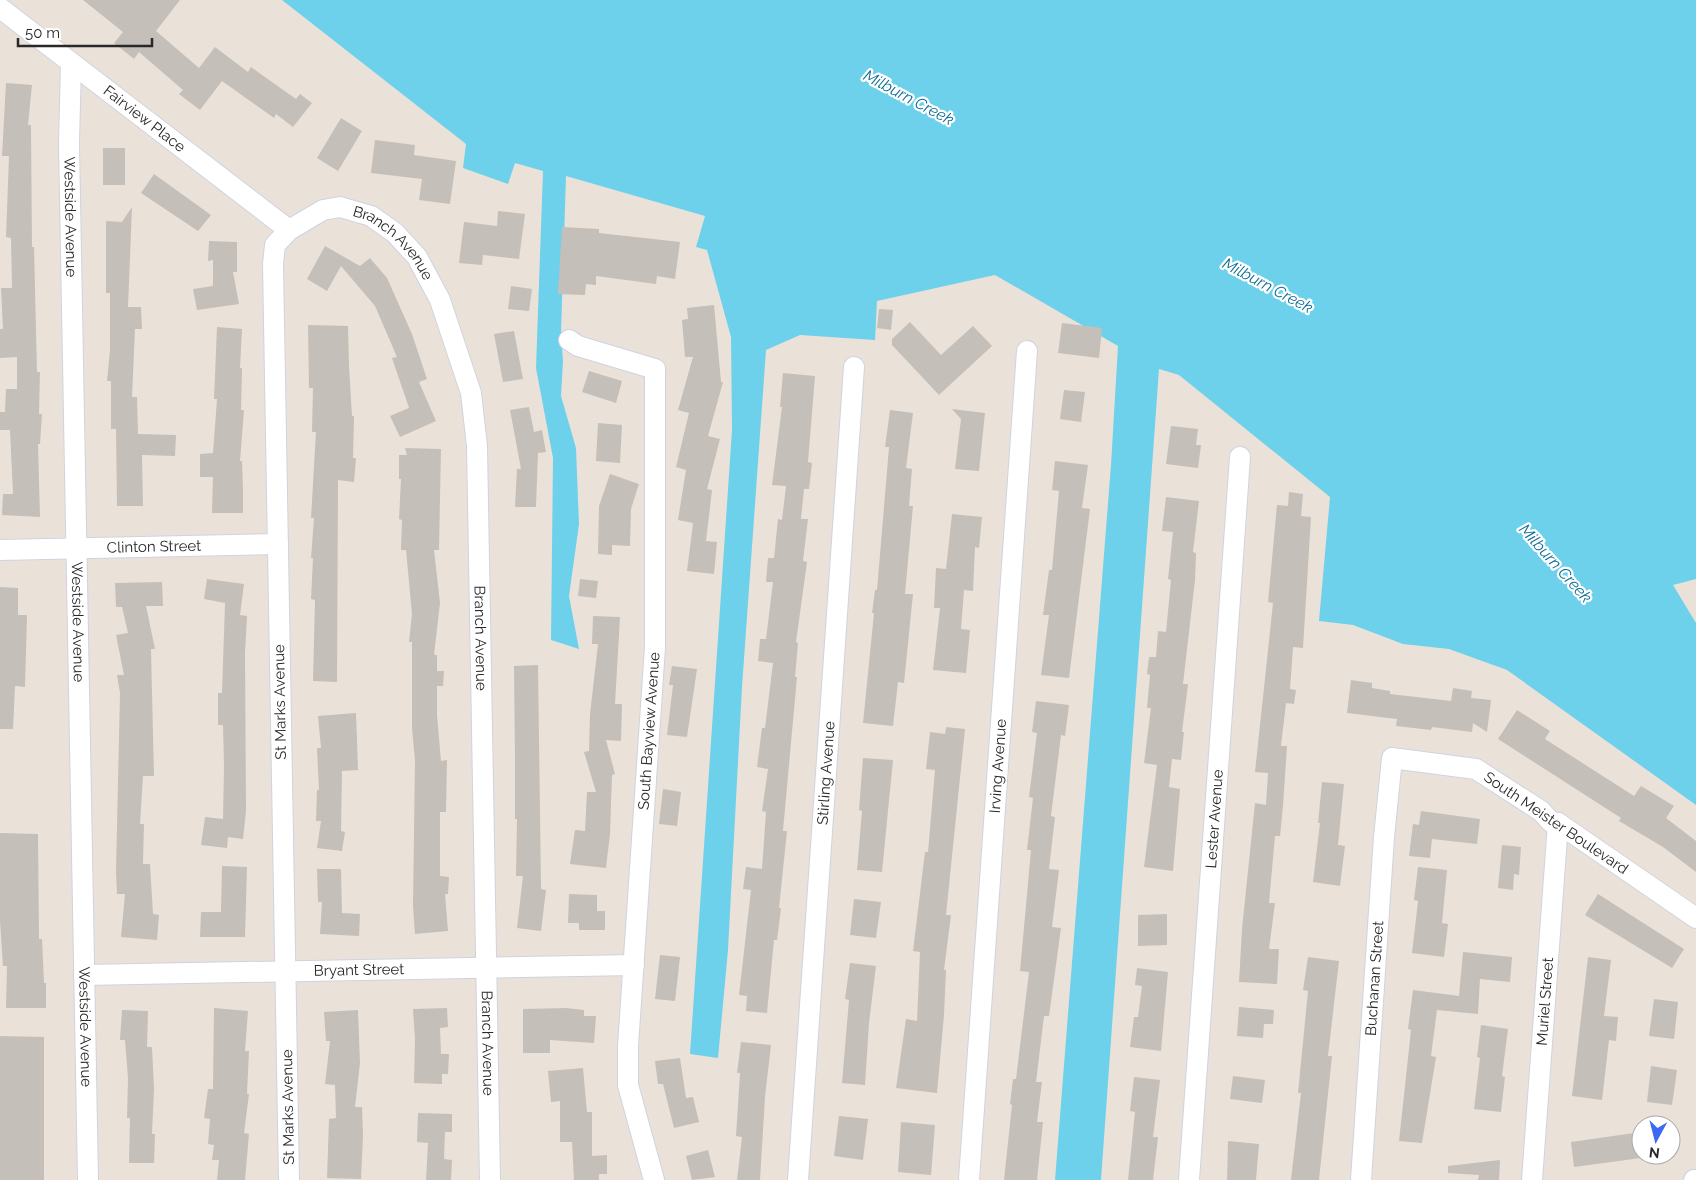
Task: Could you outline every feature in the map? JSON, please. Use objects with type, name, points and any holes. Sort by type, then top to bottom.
[{"type":"street","name":"Fairview Place","points":[[0,8],[289,230]]},
{"type":"street","name":"Westside Avenue","points":[[71,62],[69,144],[88,1180]]},
{"type":"street","name":"Branch Avenue","points":[[289,230],[323,210],[340,207],[371,216],[395,233],[417,258],[440,300],[472,393],[477,456],[490,1180]]},
{"type":"street","name":"St Marks Avenue","points":[[289,230],[275,245],[273,264],[289,1180]]},
{"type":"street","name":"South Bayview Avenue","points":[[569,340],[578,346],[655,369],[655,647],[628,1046],[628,1085],[654,1180]]},
{"type":"street","name":"Irving Avenue","points":[[969,1180],[1027,352]]},
{"type":"street","name":"Stirling Avenue","points":[[798,1180],[854,367]]},
{"type":"street","name":"Lester Avenue","points":[[1189,1180],[1240,457]]},
{"type":"street","name":"Clinton Street","points":[[0,550],[278,544]]},
{"type":"street","name":"South Meister Boulevard","points":[[1390,776],[1392,758],[1476,768],[1542,811],[1551,822],[1558,823],[1696,918]]},
{"type":"street","name":"Buchanan Street","points":[[1361,1180],[1384,837],[1390,776]]},
{"type":"street","name":"Muriel Street","points":[[1532,1180],[1558,823]]},
{"type":"street","name":"Bryant Street","points":[[84,975],[634,965]]},
{"type":"water","name":"Milburn Creek","points":[[282,0],[1696,0],[1696,579],[1673,585],[1696,623],[1696,805],[1507,670],[1449,649],[1403,644],[1353,625],[1319,621],[1330,497],[1179,375],[1159,369],[1101,1180],[1055,1180],[1111,465],[1118,346],[995,275],[877,301],[875,340],[800,335],[766,350],[742,687],[728,950],[718,1058],[690,1054],[732,430],[731,337],[707,250],[696,247],[705,216],[566,176],[561,396],[576,448],[579,524],[569,596],[579,649],[551,640],[553,458],[536,368],[543,171],[515,163],[508,184],[463,168],[466,144]]},
{"type":"building","points":[[83,0],[180,0],[156,31],[199,68],[215,47],[248,72],[251,67],[296,99],[300,94],[312,103],[293,127],[276,114],[274,118],[222,81],[200,110],[179,94],[183,90],[139,52],[134,59],[114,43],[123,32]]},
{"type":"building","points":[[6,83],[32,85],[28,125],[31,125],[32,247],[34,247],[37,372],[40,372],[39,414],[42,414],[40,444],[38,444],[40,517],[2,515],[3,494],[13,494],[10,430],[0,430],[0,412],[5,412],[6,389],[17,389],[17,357],[0,358],[0,329],[3,329],[1,288],[12,288],[11,238],[6,237],[9,156],[2,156]]},
{"type":"building","points":[[341,118],[362,131],[338,171],[317,158]]},
{"type":"building","points":[[375,140],[415,145],[414,155],[456,161],[450,204],[419,200],[422,179],[371,173]]},
{"type":"building","points":[[103,148],[125,148],[125,185],[103,185]]},
{"type":"building","points":[[154,174],[211,215],[198,231],[141,193]]},
{"type":"building","points":[[132,207],[128,307],[141,307],[142,329],[135,329],[132,397],[137,397],[138,434],[176,435],[175,456],[142,455],[143,506],[117,506],[116,429],[111,429],[111,381],[107,381],[110,350],[110,293],[106,293],[106,221],[122,222]]},
{"type":"building","points":[[498,211],[525,214],[519,259],[483,255],[482,265],[459,263],[464,222],[497,226]]},
{"type":"building","points":[[562,227],[599,229],[599,233],[680,242],[675,279],[657,276],[656,284],[596,276],[596,285],[586,284],[585,295],[558,294]]},
{"type":"building","points":[[209,241],[237,242],[237,272],[233,272],[239,304],[197,310],[193,289],[213,286],[213,260],[208,261]]},
{"type":"building","points":[[325,246],[360,266],[370,258],[387,278],[412,334],[427,379],[419,382],[436,421],[400,437],[390,416],[409,408],[392,358],[397,357],[375,306],[341,266],[327,291],[307,279]]},
{"type":"building","points":[[511,286],[532,289],[529,311],[508,309]]},
{"type":"building","points":[[714,305],[721,382],[723,382],[708,436],[720,439],[707,489],[712,490],[706,541],[717,542],[714,574],[687,571],[693,523],[678,520],[686,470],[676,467],[689,413],[678,410],[693,357],[685,357],[682,320],[688,319],[687,308]]},
{"type":"building","points":[[879,309],[893,310],[891,330],[877,328]]},
{"type":"building","points":[[910,322],[941,355],[973,326],[992,346],[939,395],[892,345],[892,339]]},
{"type":"building","points":[[1062,323],[1102,328],[1099,358],[1058,353]]},
{"type":"building","points":[[308,325],[348,326],[352,416],[354,416],[353,458],[356,458],[354,482],[338,480],[337,682],[313,681],[315,600],[311,599],[313,558],[311,558],[314,518],[311,518],[316,432],[312,432],[313,388],[309,388]]},
{"type":"building","points":[[217,327],[242,329],[240,368],[242,368],[241,410],[244,410],[240,461],[242,461],[243,513],[212,513],[213,477],[200,477],[200,454],[213,453],[217,399],[214,399]]},
{"type":"building","points":[[514,331],[523,379],[503,382],[494,334]]},
{"type":"building","points":[[589,371],[622,381],[616,403],[582,392]]},
{"type":"building","points":[[783,373],[815,376],[808,462],[812,463],[809,489],[804,489],[801,519],[808,519],[803,561],[807,562],[796,642],[798,643],[795,677],[797,677],[783,831],[787,831],[779,908],[781,908],[777,940],[774,940],[767,1013],[746,1011],[747,996],[739,995],[751,890],[743,889],[746,867],[762,869],[766,812],[762,811],[768,769],[757,767],[762,728],[765,728],[773,663],[758,661],[760,639],[766,639],[773,582],[766,582],[768,558],[774,558],[778,519],[782,520],[786,486],[772,485],[782,407],[780,407]]},
{"type":"building","points":[[1064,390],[1085,392],[1081,422],[1060,419]]},
{"type":"building","points":[[529,407],[534,432],[542,430],[546,452],[538,453],[536,507],[515,507],[517,469],[521,469],[510,410]]},
{"type":"building","points":[[952,409],[985,413],[979,471],[955,469],[961,419]]},
{"type":"building","points":[[890,410],[913,413],[906,468],[912,469],[909,506],[913,506],[905,594],[913,594],[904,683],[898,682],[893,726],[863,723],[874,613],[872,613],[875,590],[877,590],[889,447],[885,447]]},
{"type":"building","points":[[598,423],[622,425],[620,463],[596,461]]},
{"type":"building","points":[[1171,426],[1198,429],[1196,445],[1201,445],[1198,468],[1166,464]]},
{"type":"building","points":[[405,448],[441,449],[439,550],[434,550],[440,603],[434,655],[437,655],[437,671],[444,671],[443,686],[437,686],[437,715],[441,761],[447,760],[446,812],[440,812],[440,876],[449,877],[448,894],[445,894],[448,931],[415,934],[413,906],[415,761],[412,728],[412,642],[409,642],[412,614],[406,550],[401,550],[402,520],[399,519],[401,479],[399,479],[399,455],[407,455]]},
{"type":"building","points":[[1055,461],[1088,465],[1082,508],[1090,509],[1069,678],[1041,675],[1049,615],[1043,615],[1049,570],[1052,570],[1059,491],[1052,490]]},
{"type":"building","points":[[610,474],[639,484],[631,509],[630,546],[612,545],[612,555],[598,554],[599,506]]},
{"type":"building","points":[[1289,492],[1303,494],[1301,516],[1311,517],[1303,648],[1293,647],[1290,689],[1296,690],[1294,704],[1286,703],[1281,746],[1287,746],[1283,806],[1280,836],[1275,836],[1269,903],[1275,903],[1269,949],[1279,949],[1277,984],[1239,982],[1242,929],[1255,803],[1266,805],[1268,773],[1255,772],[1273,603],[1268,602],[1277,505],[1288,506]]},
{"type":"building","points":[[1166,497],[1199,501],[1193,552],[1196,553],[1195,580],[1183,684],[1188,684],[1182,732],[1184,732],[1181,760],[1172,759],[1169,787],[1180,789],[1173,871],[1144,867],[1157,765],[1144,763],[1151,708],[1147,708],[1150,675],[1147,674],[1149,657],[1156,657],[1158,631],[1166,632],[1171,580],[1168,579],[1173,532],[1162,531]]},
{"type":"building","points":[[952,514],[982,517],[979,548],[975,547],[973,591],[964,590],[961,629],[970,630],[966,673],[933,670],[940,608],[934,608],[936,568],[946,569]]},
{"type":"building","points":[[207,579],[244,584],[240,615],[247,616],[245,653],[246,811],[243,839],[228,837],[227,848],[201,845],[205,817],[223,819],[223,725],[218,725],[218,693],[222,693],[225,603],[204,599]]},
{"type":"building","points":[[580,579],[598,581],[596,598],[578,596]]},
{"type":"building","points":[[162,582],[163,606],[146,606],[155,649],[151,649],[154,776],[143,776],[140,824],[144,824],[143,864],[150,864],[153,914],[159,915],[157,940],[121,937],[125,894],[117,894],[116,872],[120,693],[117,675],[124,675],[116,635],[128,633],[122,607],[116,607],[115,583]]},
{"type":"building","points":[[0,587],[18,588],[18,615],[27,615],[25,687],[15,686],[13,729],[0,729]]},
{"type":"building","points":[[593,616],[620,617],[615,704],[622,704],[621,741],[606,740],[615,774],[612,775],[610,834],[606,868],[570,864],[575,830],[585,831],[587,792],[596,792],[584,752],[589,751],[590,714],[598,644],[592,644]]},
{"type":"building","points":[[538,665],[541,889],[546,890],[541,931],[517,928],[523,876],[516,876],[517,819],[515,819],[514,666]]},
{"type":"building","points":[[672,666],[697,669],[687,737],[667,735],[673,685],[669,685]]},
{"type":"building","points":[[1351,680],[1372,683],[1372,688],[1390,691],[1390,694],[1451,701],[1453,688],[1472,691],[1471,698],[1491,700],[1487,732],[1473,723],[1472,732],[1432,727],[1431,730],[1396,726],[1397,719],[1347,713]]},
{"type":"building","points":[[1036,701],[1069,705],[1065,736],[1061,735],[1051,816],[1055,817],[1049,869],[1059,870],[1052,927],[1061,928],[1049,1016],[1044,1016],[1036,1082],[1042,1082],[1037,1122],[1043,1122],[1037,1180],[1004,1180],[1013,1079],[1016,1079],[1029,972],[1020,971],[1031,850],[1027,850],[1033,798],[1029,797],[1037,733],[1032,732]]},
{"type":"building","points":[[1517,710],[1550,731],[1545,739],[1634,796],[1641,786],[1674,806],[1666,818],[1696,841],[1696,872],[1663,847],[1619,821],[1621,818],[1498,739]]},
{"type":"building","points":[[356,713],[358,770],[342,771],[341,831],[345,832],[342,851],[317,848],[321,821],[316,821],[317,790],[319,790],[317,748],[321,748],[318,716]]},
{"type":"building","points":[[946,727],[965,729],[946,915],[951,915],[944,970],[946,970],[944,1015],[937,1093],[896,1088],[906,1019],[917,1021],[920,952],[913,951],[925,852],[928,852],[935,770],[926,769],[930,732],[945,734]]},
{"type":"building","points":[[863,758],[893,760],[882,872],[857,870],[862,811],[859,810]]},
{"type":"building","points":[[1322,782],[1344,784],[1338,845],[1345,846],[1340,886],[1313,882],[1320,823],[1318,823]]},
{"type":"building","points":[[663,789],[681,792],[677,826],[659,824]]},
{"type":"building","points":[[1421,811],[1480,819],[1477,844],[1432,839],[1430,858],[1409,856],[1413,824],[1419,825]]},
{"type":"building","points":[[0,833],[38,834],[39,939],[42,939],[46,1008],[6,1008],[7,966],[3,966],[0,921]]},
{"type":"building","points":[[1502,845],[1521,847],[1519,875],[1514,874],[1513,890],[1498,888]]},
{"type":"building","points":[[222,866],[247,867],[245,937],[200,937],[201,912],[221,912]]},
{"type":"building","points":[[1418,867],[1447,870],[1442,923],[1448,924],[1444,957],[1412,953],[1418,901],[1414,900]]},
{"type":"building","points":[[317,869],[341,869],[342,913],[360,914],[359,936],[320,934],[322,902],[318,902]]},
{"type":"building","points":[[569,894],[597,895],[597,911],[605,911],[605,930],[579,930],[579,923],[568,923]]},
{"type":"building","points":[[1598,894],[1684,949],[1672,968],[1585,915]]},
{"type":"building","points":[[854,899],[881,902],[876,938],[850,935]]},
{"type":"building","points":[[1167,914],[1167,945],[1138,946],[1138,915]]},
{"type":"building","points":[[1463,952],[1512,957],[1510,982],[1480,979],[1478,1014],[1437,1010],[1431,1056],[1436,1057],[1422,1143],[1399,1141],[1411,1030],[1408,1029],[1413,990],[1459,996]]},
{"type":"building","points":[[660,955],[680,957],[675,1001],[655,999]]},
{"type":"building","points":[[1308,957],[1339,961],[1328,1056],[1332,1056],[1319,1180],[1291,1180],[1301,1093],[1298,1093],[1308,991],[1303,990]]},
{"type":"building","points":[[1588,957],[1611,960],[1604,1016],[1618,1017],[1616,1041],[1609,1040],[1602,1100],[1572,1096]]},
{"type":"building","points":[[850,963],[876,966],[869,1023],[865,1085],[842,1083],[849,1000],[845,999]]},
{"type":"building","points":[[1137,968],[1168,972],[1161,1051],[1130,1047],[1134,1017],[1138,1017],[1142,986],[1135,985]]},
{"type":"building","points":[[1654,999],[1678,1002],[1674,1039],[1649,1036]]},
{"type":"building","points":[[1239,1007],[1274,1010],[1273,1024],[1264,1024],[1263,1038],[1237,1036]]},
{"type":"building","points":[[214,1008],[248,1011],[245,1051],[249,1051],[247,1094],[249,1094],[244,1133],[249,1134],[245,1180],[217,1180],[219,1160],[212,1160],[214,1145],[208,1144],[210,1119],[204,1118],[208,1089],[213,1089]]},
{"type":"building","points":[[447,1008],[448,1027],[440,1028],[441,1054],[449,1054],[448,1074],[442,1074],[442,1084],[414,1083],[415,1039],[413,1009]]},
{"type":"building","points":[[566,1008],[584,1010],[584,1016],[596,1016],[594,1043],[550,1040],[550,1053],[523,1053],[523,1009]]},
{"type":"building","points":[[122,1010],[148,1011],[147,1047],[152,1047],[154,1089],[152,1134],[155,1134],[154,1163],[129,1163],[130,1118],[127,1118],[128,1078],[125,1040],[120,1040]]},
{"type":"building","points":[[358,1010],[360,1063],[355,1107],[362,1107],[361,1179],[327,1178],[329,1119],[336,1118],[335,1085],[325,1084],[330,1041],[326,1041],[324,1012]]},
{"type":"building","points":[[1481,1025],[1508,1029],[1502,1076],[1505,1077],[1501,1112],[1474,1109],[1480,1058],[1477,1057]]},
{"type":"building","points":[[0,1036],[44,1037],[44,1180],[0,1180]]},
{"type":"building","points":[[741,1042],[771,1045],[765,1097],[760,1180],[737,1180],[742,1137],[736,1136],[740,1073],[737,1073]]},
{"type":"building","points":[[680,1058],[686,1098],[693,1097],[699,1122],[674,1128],[663,1084],[658,1084],[655,1061]]},
{"type":"building","points":[[1651,1066],[1677,1070],[1672,1105],[1647,1102]]},
{"type":"building","points":[[583,1068],[587,1112],[592,1112],[592,1156],[607,1155],[607,1174],[599,1174],[599,1180],[574,1180],[572,1142],[560,1142],[560,1101],[551,1102],[548,1071]]},
{"type":"building","points":[[1233,1076],[1265,1080],[1262,1103],[1230,1099]]},
{"type":"building","points":[[1134,1077],[1160,1080],[1153,1137],[1158,1137],[1153,1180],[1128,1180],[1135,1112],[1130,1111]]},
{"type":"building","points":[[418,1113],[452,1114],[452,1132],[445,1132],[444,1159],[452,1160],[451,1180],[426,1180],[428,1143],[417,1142]]},
{"type":"building","points":[[839,1116],[868,1119],[863,1160],[834,1156]]},
{"type":"building","points":[[901,1122],[935,1125],[931,1175],[898,1172]]},
{"type":"building","points":[[1631,1133],[1631,1159],[1574,1167],[1571,1142]]},
{"type":"building","points":[[1228,1141],[1259,1144],[1256,1180],[1227,1180]]},
{"type":"building","points":[[708,1150],[715,1177],[692,1180],[686,1156]]},
{"type":"building","points":[[1500,1160],[1499,1180],[1478,1180],[1479,1175],[1448,1173],[1448,1166]]}]
